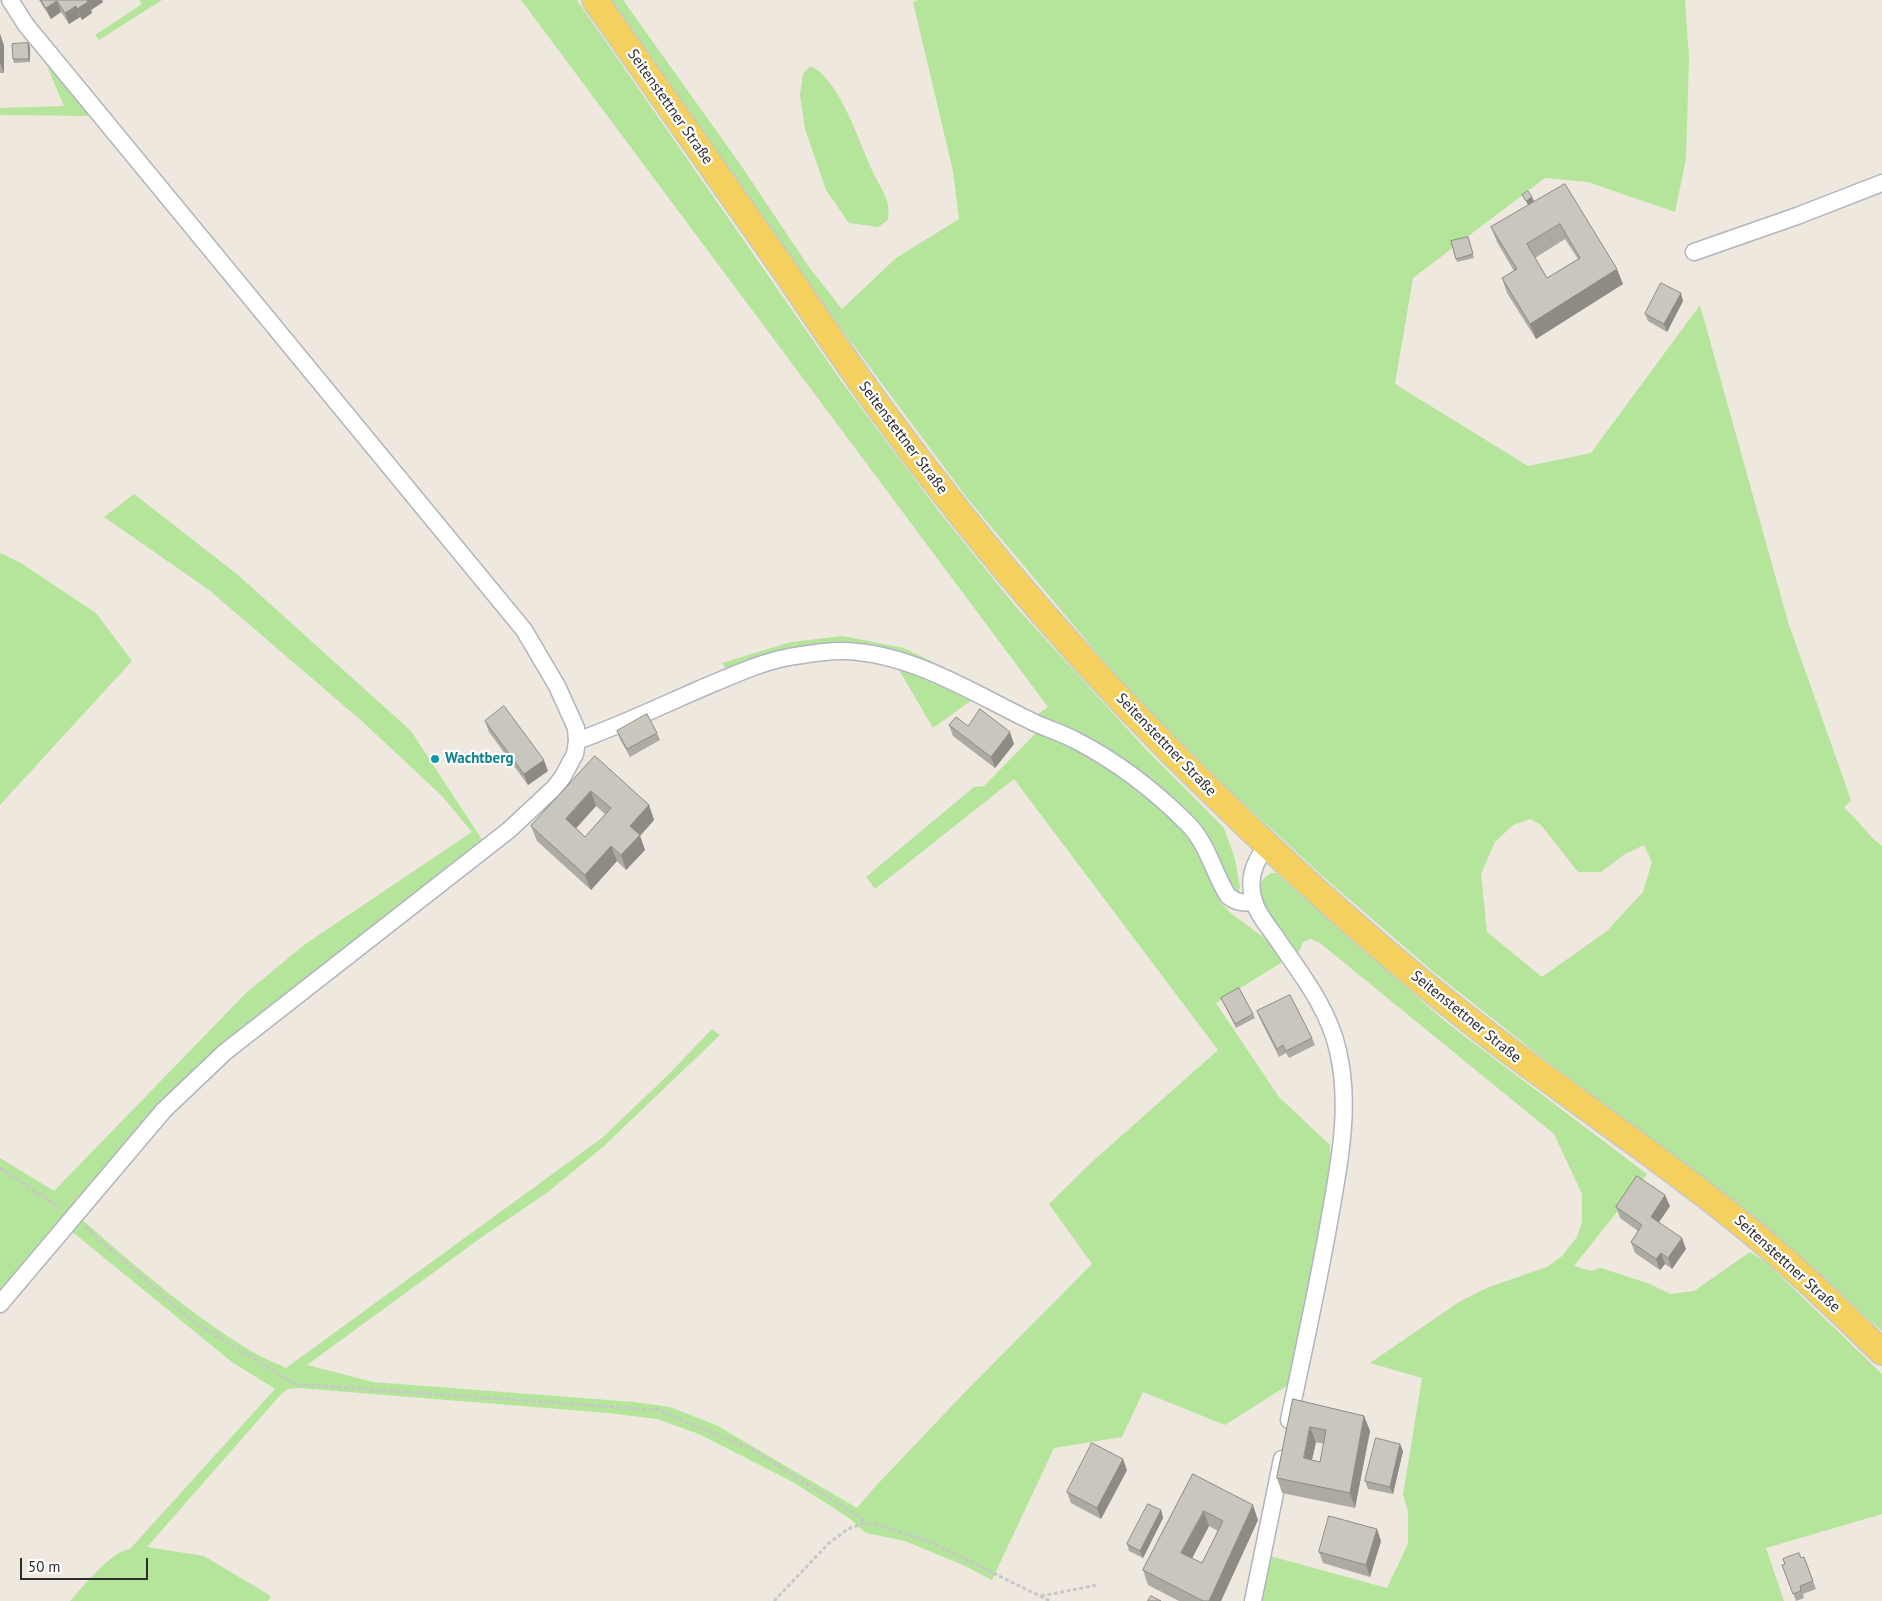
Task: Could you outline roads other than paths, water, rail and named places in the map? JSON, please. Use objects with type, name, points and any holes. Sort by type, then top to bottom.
[{"type":"main road","name":"Seitenstettner Straße","points":[[595,0],[882,411],[938,485],[1015,581],[1152,734],[1343,915],[1473,1024],[1731,1214],[1828,1299],[1882,1352]]},
{"type":"street","points":[[0,1304],[164,1110],[225,1052],[508,830],[554,788],[562,778],[575,754],[577,741],[576,728],[557,686],[524,630],[26,25],[10,0]]},
{"type":"street","points":[[1694,252],[1797,216],[1882,183]]},
{"type":"street","points":[[577,741],[617,726],[737,673],[789,657],[845,651],[896,660],[930,670],[1031,721],[1073,739],[1112,761],[1150,790],[1188,824],[1206,847],[1228,896],[1235,901],[1244,903],[1254,902]]},
{"type":"street","points":[[1253,1601],[1313,1308],[1336,1179],[1344,1101],[1343,1071],[1329,1023],[1309,986],[1254,902],[1251,885],[1253,869],[1258,856],[1268,845]]},
{"type":"place","name":"Wachtberg","points":[[435,759]]}]
